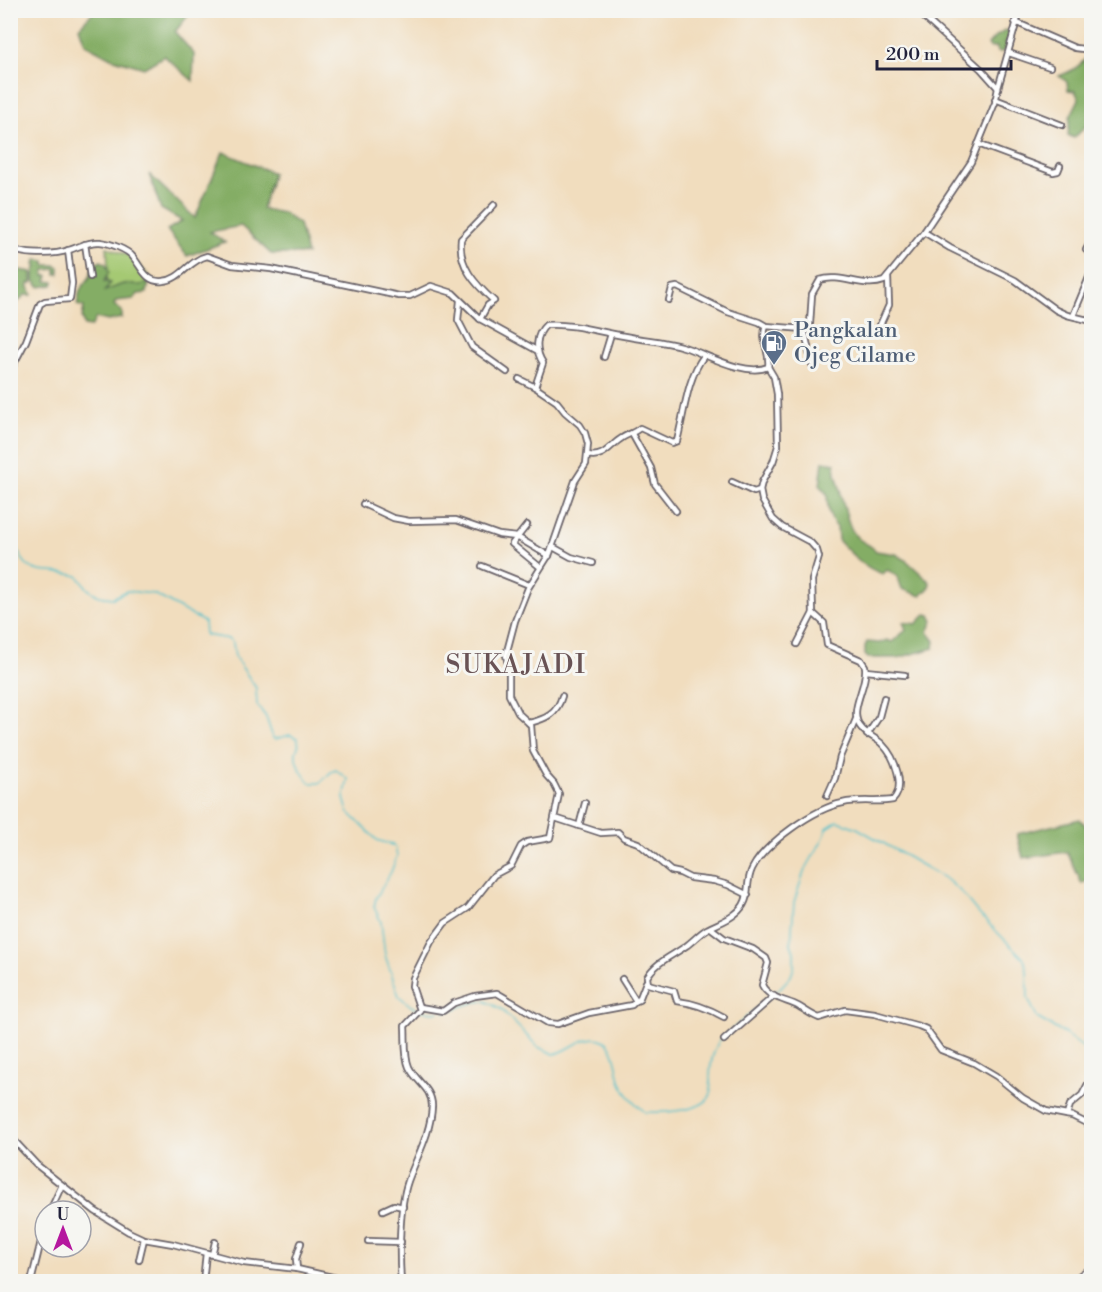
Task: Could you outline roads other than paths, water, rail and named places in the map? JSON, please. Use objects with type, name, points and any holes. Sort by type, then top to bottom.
[{"type":"main road","points":[[1072,1281],[1092,1268]]},
{"type":"street","points":[[916,10],[973,61],[998,88]]},
{"type":"street","points":[[812,364],[804,329],[810,321],[812,294],[815,286],[821,279],[874,284],[884,281],[924,232],[963,176],[978,144],[995,99],[1020,10]]},
{"type":"street","points":[[1015,22],[1075,48],[1092,50]]},
{"type":"street","points":[[1009,53],[1050,67]]},
{"type":"street","points":[[995,99],[1062,125]]},
{"type":"street","points":[[978,144],[1053,172],[1058,171],[1060,166]]},
{"type":"street","points":[[480,319],[488,305],[495,301],[471,278],[462,259],[461,239],[487,209],[494,205]]},
{"type":"street","points":[[924,232],[950,248],[1015,280],[1043,302],[1073,316],[1092,321]]},
{"type":"street","points":[[1092,239],[1086,250],[1092,255]]},
{"type":"street","points":[[10,247],[25,253],[68,250],[100,242],[123,250],[134,257],[145,275],[164,282],[176,276],[196,259],[212,256],[232,265],[271,268],[399,296],[410,296],[431,286],[453,293],[480,319],[538,351]]},
{"type":"street","points":[[85,244],[90,277]]},
{"type":"street","points":[[10,371],[26,341],[39,305],[45,301],[70,299],[72,283],[68,250]]},
{"type":"street","points":[[1073,316],[1092,270]]},
{"type":"street","points":[[880,325],[889,305],[888,277]]},
{"type":"street","points":[[669,300],[672,288],[677,287],[728,312],[759,321],[766,326],[804,329]]},
{"type":"street","points":[[460,301],[458,320],[471,346],[507,372]]},
{"type":"street","points":[[535,387],[543,363],[538,351],[540,333],[546,325],[566,325],[681,346],[704,356],[746,368],[768,367]]},
{"type":"street","points":[[766,326],[763,337],[769,361],[768,367],[774,377],[777,394],[777,446],[773,462],[760,490],[762,500],[773,519],[782,527],[810,542],[817,550],[819,557],[812,580],[813,613],[797,644]]},
{"type":"street","points":[[604,357],[611,334]]},
{"type":"street","points":[[588,455],[601,454],[622,438],[641,428],[669,442],[677,441],[694,370],[704,356]]},
{"type":"street","points":[[420,1009],[412,982],[431,942],[446,923],[468,908],[492,877],[511,866],[522,846],[527,842],[550,838],[559,794],[533,751],[532,731],[529,723],[518,713],[509,695],[509,669],[506,657],[515,621],[529,585],[549,556],[575,482],[586,464],[588,442],[582,427],[557,402],[519,379]]},
{"type":"street","points":[[632,434],[651,468],[655,484],[676,511]]},
{"type":"street","points":[[732,482],[754,492],[760,490]]},
{"type":"street","points":[[363,504],[401,520],[423,522],[456,520],[500,535],[517,537],[549,556]]},
{"type":"street","points":[[527,525],[512,545],[540,567]]},
{"type":"street","points":[[553,547],[571,557],[593,563]]},
{"type":"street","points":[[482,566],[529,585]]},
{"type":"street","points":[[813,613],[824,623],[827,645],[861,660],[866,671],[856,719],[827,796]]},
{"type":"street","points":[[866,671],[905,675]]},
{"type":"street","points":[[529,723],[556,711],[562,696]]},
{"type":"street","points":[[867,735],[879,717],[884,698]]},
{"type":"street","points":[[420,1009],[443,1011],[454,1003],[475,996],[496,993],[549,1023],[558,1024],[589,1013],[632,1005],[639,1000],[648,976],[656,965],[741,909],[748,895],[750,874],[754,865],[770,847],[807,818],[833,805],[890,801],[897,796],[899,779],[890,756],[884,745],[867,735],[856,719]]},
{"type":"street","points":[[579,826],[585,803]]},
{"type":"street","points":[[555,818],[605,833],[618,832],[624,838],[638,843],[671,871],[690,878],[728,885],[748,895]]},
{"type":"street","points":[[711,928],[724,938],[753,949],[766,958],[768,963],[762,984],[772,995],[819,1018],[845,1010],[875,1014],[926,1029],[941,1050],[974,1063],[996,1076],[1014,1092],[1046,1111],[1067,1115],[1088,1124],[1092,1136]]},
{"type":"street","points":[[622,979],[636,1001]]},
{"type":"street","points":[[646,982],[673,990],[677,1001],[691,1002],[724,1017]]},
{"type":"street","points":[[724,1040],[772,995]]},
{"type":"street","points":[[401,1281],[402,1207],[408,1180],[427,1134],[432,1108],[429,1092],[416,1078],[408,1062],[405,1027],[420,1009]]},
{"type":"street","points":[[1067,1115],[1070,1105],[1082,1095],[1092,1076]]},
{"type":"street","points":[[10,1136],[37,1165],[95,1211],[144,1239],[173,1244],[244,1263],[297,1269],[354,1281]]},
{"type":"street","points":[[56,1199],[62,1185]]},
{"type":"street","points":[[383,1210],[394,1205],[402,1207]]},
{"type":"street","points":[[139,1260],[144,1239]]},
{"type":"street","points":[[368,1241],[401,1242]]},
{"type":"street","points":[[203,1281],[209,1254],[215,1242]]},
{"type":"street","points":[[297,1269],[296,1259],[301,1243]]},
{"type":"street","points":[[31,1281],[36,1259]]},
{"type":"waterway","points":[[10,534],[17,550],[29,567],[43,572],[78,576],[88,589],[99,596],[113,598],[127,591],[154,594],[204,622],[205,635],[229,639],[233,643],[235,657],[256,688],[257,705],[266,717],[273,738],[290,735],[297,738],[298,765],[311,783],[320,783],[336,770],[348,779],[344,798],[348,812],[377,840],[395,846],[397,856],[376,898],[374,907],[381,922],[385,955],[399,996],[420,1011],[439,1012]]},
{"type":"waterway","points":[[444,1012],[485,1001],[501,1009],[538,1047],[554,1054],[584,1040],[598,1038],[610,1046],[623,1087],[631,1099],[645,1112],[693,1108],[708,1099],[711,1093],[711,1064],[719,1041],[791,976],[794,967],[794,952],[791,944],[794,902],[804,872],[827,828],[838,821],[857,828],[946,879],[960,891],[978,913],[1024,959],[1027,970],[1028,998],[1037,1018],[1085,1049],[1092,1049]]},
{"type":"place","name":"Pangkalan Ojeg Cilame","points":[[774,366]]},
{"type":"district","name":"SUKAJADI","points":[[516,665]]}]
